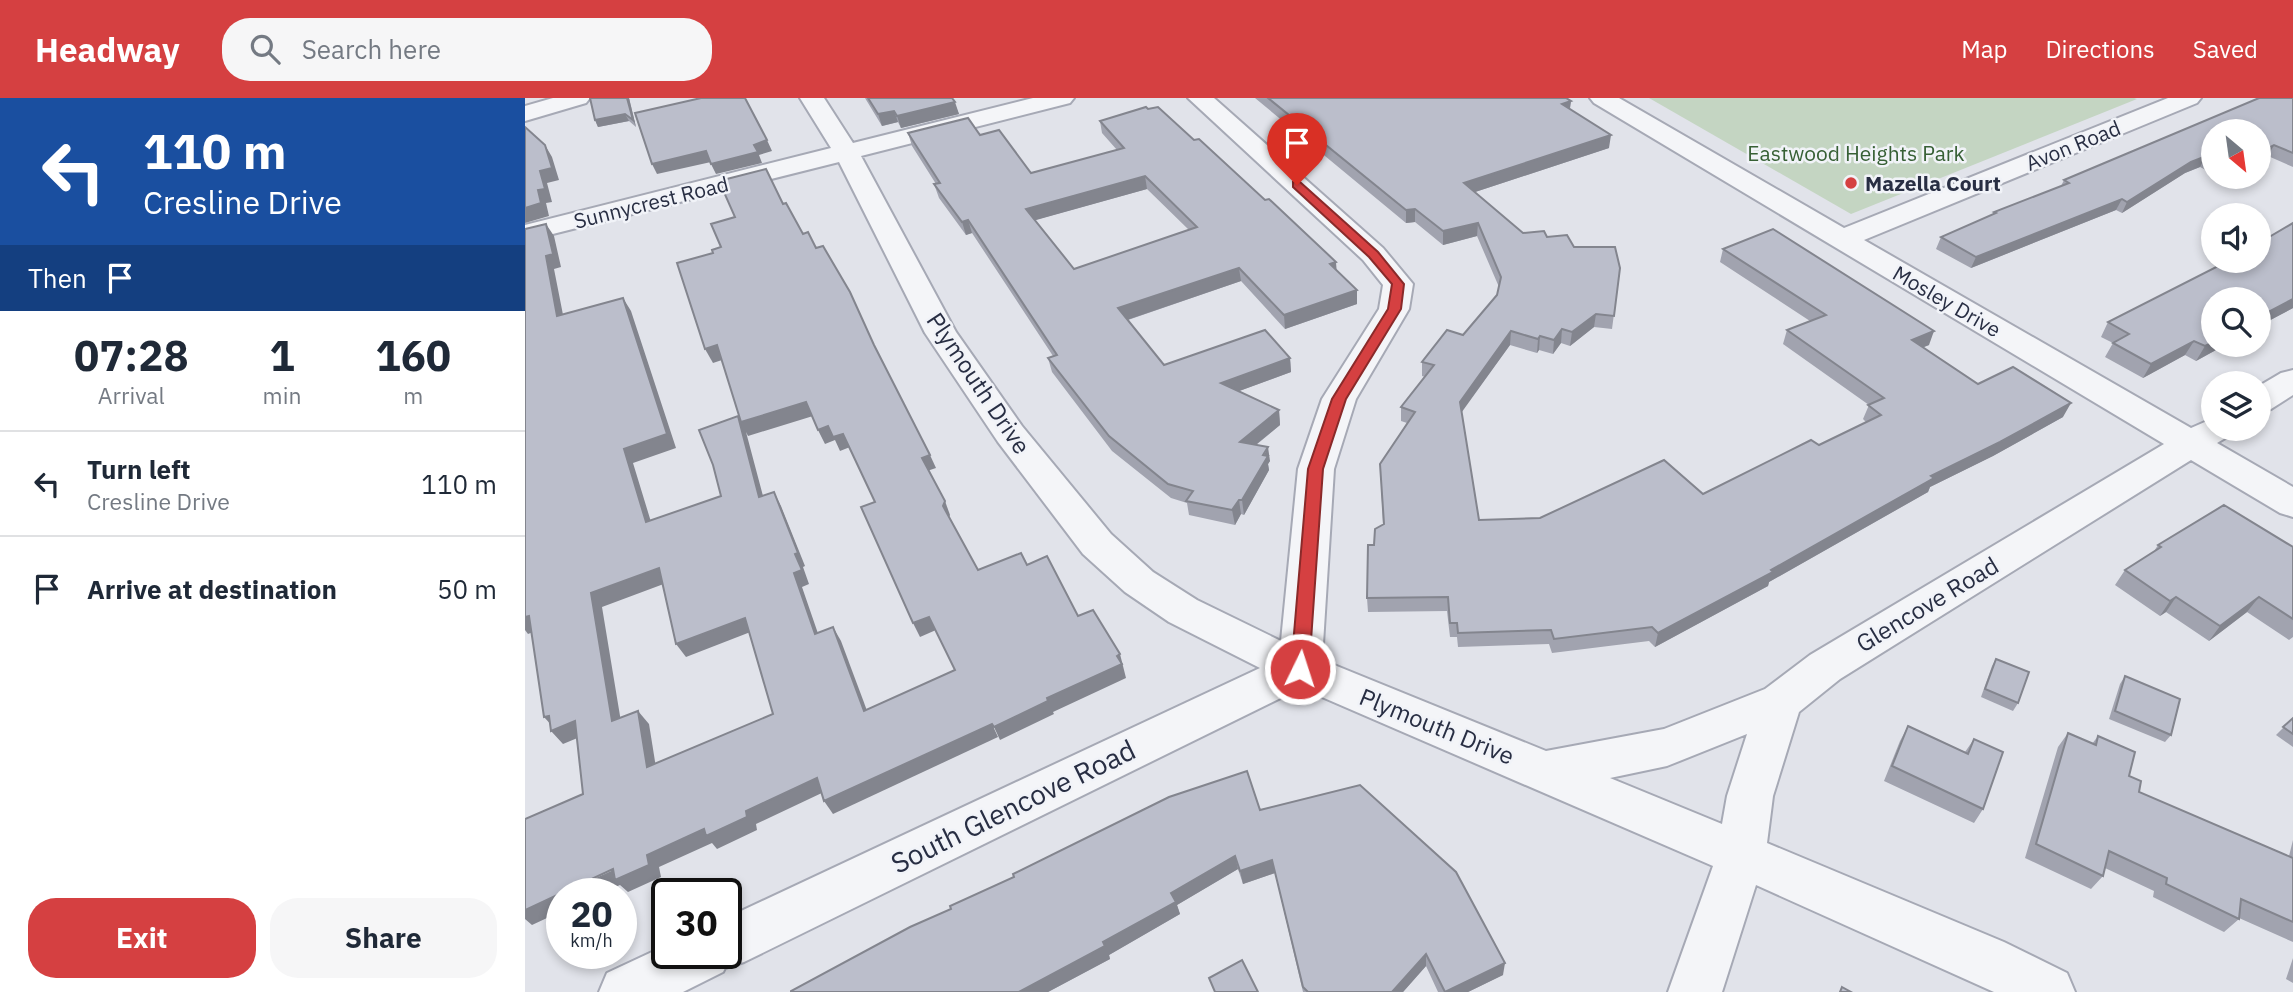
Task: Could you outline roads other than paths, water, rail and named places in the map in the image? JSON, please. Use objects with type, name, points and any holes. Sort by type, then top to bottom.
[{"type":"street","points":[[525,114],[578,98]]},
{"type":"street","name":"Plymouth Drive","points":[[812,98],[847,153],[941,333],[1010,434],[1097,544],[1139,582],[1182,611],[1300,669],[1986,960],[2048,992]]},
{"type":"street","name":"Sunnycrest Road","points":[[525,233],[1062,98]]},
{"type":"street","points":[[1201,98],[1373,254],[1398,284],[1394,309],[1339,399],[1316,469],[1300,669]]},
{"type":"street","name":"Mosley Drive","points":[[1602,98],[1841,239],[2201,434]]},
{"type":"street","name":"Avon Road","points":[[1841,239],[2166,101]]},
{"type":"street","points":[[2271,394],[2293,380]]},
{"type":"street","name":"Glencove Road","points":[[1545,771],[1667,747],[1780,702],[1825,667],[2201,438]]},
{"type":"street","name":"Mosley Drive","points":[[2211,441],[2293,503]]},
{"type":"street","name":"South Glencove Road","points":[[742,936],[1300,669]]},
{"type":"street","points":[[1695,992],[1741,857],[1750,796],[1780,702]]},
{"type":"street","points":[[626,992],[674,969]]},
{"type":"place","name":"Mazella Court","points":[[1851,183]]},
{"type":"park label","name":"Eastwood Heights Park","points":[[1856,153]]}]
